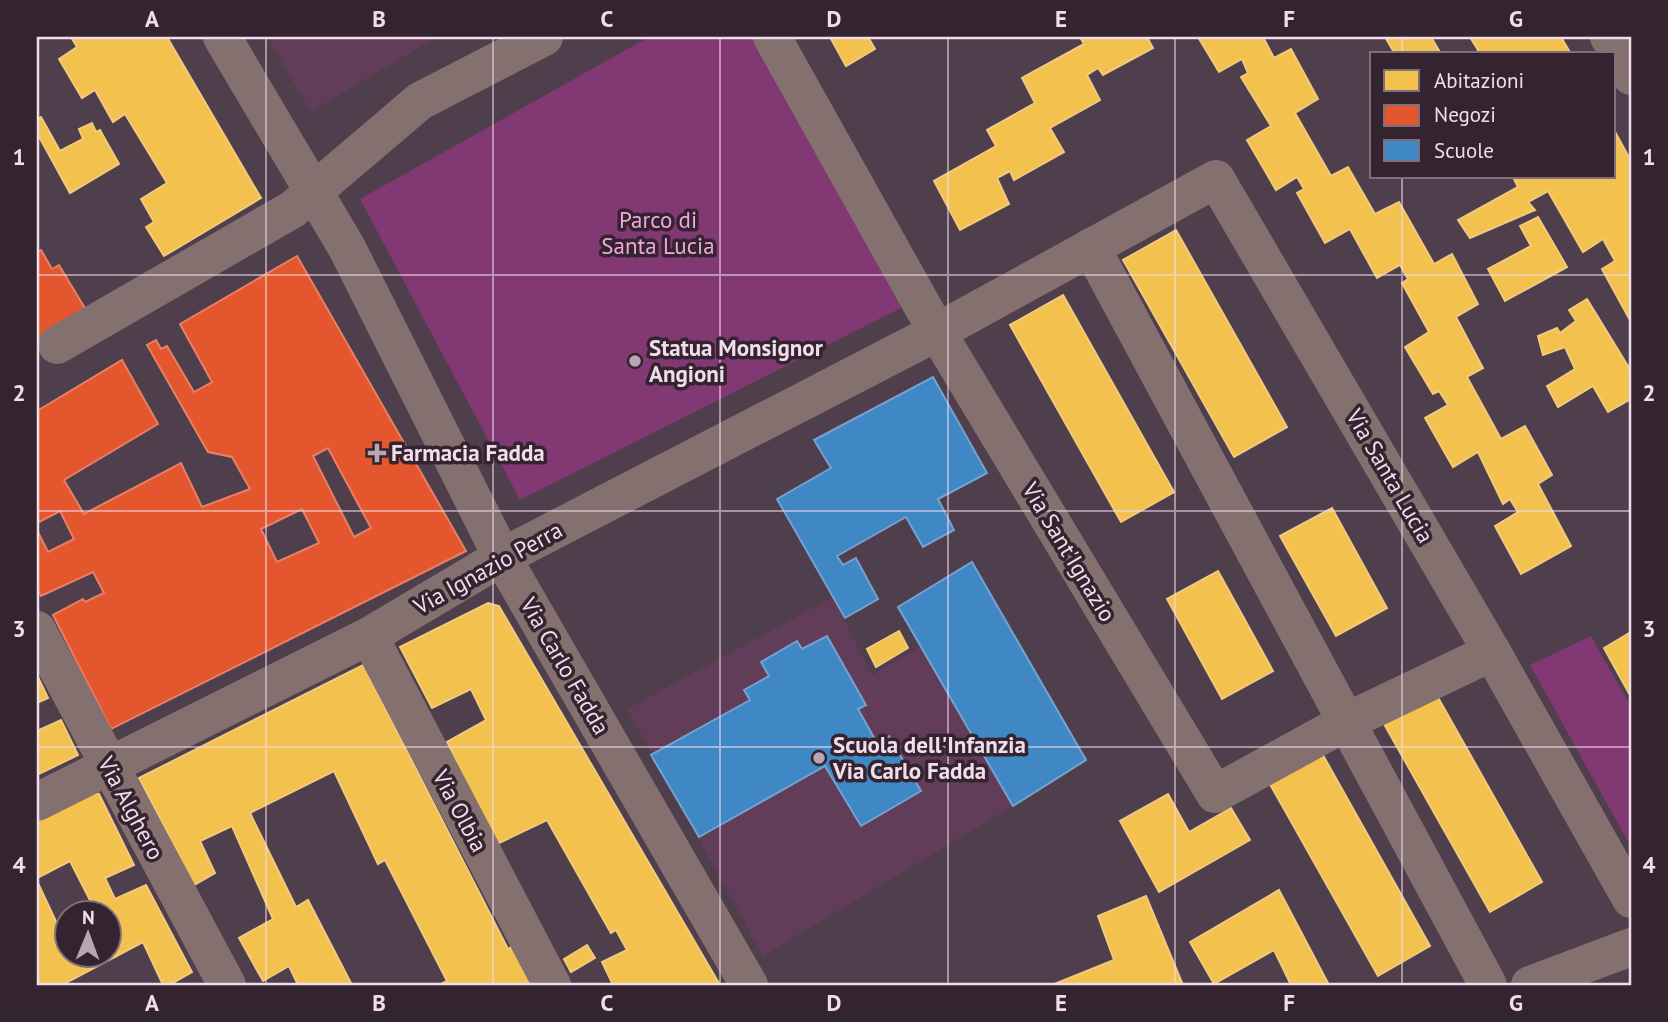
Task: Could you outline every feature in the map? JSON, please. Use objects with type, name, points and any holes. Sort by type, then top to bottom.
[{"type":"street","name":"Via Carlo Fadda","points":[[222,37],[347,248],[502,557],[749,985]]},
{"type":"street","points":[[57,345],[293,209],[420,101],[544,37]]},
{"type":"street","name":"Via Sant'Ignazio","points":[[772,37],[937,332],[1214,794],[1348,721],[1492,652]]},
{"type":"street","points":[[1609,37],[1631,76]]},
{"type":"street","name":"Via Santa Lucia","points":[[937,332],[1216,179],[1492,652],[1631,899]]},
{"type":"street","points":[[1091,247],[1488,985]]},
{"type":"street","name":"Via Ignazio Perra","points":[[37,802],[369,636],[502,557],[937,332]]},
{"type":"street","name":"Via Alghero","points":[[37,630],[226,985]]},
{"type":"street","name":"Via Olbia","points":[[369,636],[552,985]]},
{"type":"street","points":[[1530,985],[1631,947]]},
{"type":"shaded area","points":[[267,37],[437,37],[311,112]]},
{"type":"shaded area","name":"Scuola dell'Infanzia Via Carlo Fadda","points":[[833,597],[872,675],[921,646],[1013,806],[763,956],[627,709]]},
{"type":"green space","name":"Parco di Santa Lucia","points":[[649,37],[753,37],[903,307],[520,500],[360,199]]},
{"type":"green space","points":[[1591,636],[1631,707],[1631,847],[1530,665]]},
{"type":"building: Abitazioni","points":[[71,37],[167,37],[261,198],[164,256],[146,227],[154,222],[141,199],[167,183],[125,114],[113,122],[95,90],[82,98],[59,59],[77,47]]},
{"type":"building: Abitazioni","points":[[830,37],[868,37],[875,49],[846,66]]},
{"type":"building: Abitazioni","points":[[1080,37],[1147,37],[1153,48],[1103,75],[1098,68],[1087,75],[1100,100],[1050,128],[1064,152],[1014,180],[1010,171],[997,178],[1009,204],[960,230],[934,181],[996,146],[987,130],[1035,103],[1022,78],[1084,44]]},
{"type":"building: Abitazioni","points":[[1198,37],[1263,37],[1274,58],[1291,49],[1318,99],[1295,113],[1331,176],[1348,167],[1375,214],[1399,202],[1434,264],[1452,254],[1478,304],[1456,317],[1483,368],[1467,377],[1501,439],[1525,426],[1552,475],[1538,484],[1571,546],[1521,574],[1495,526],[1518,512],[1510,499],[1503,504],[1478,452],[1453,467],[1425,418],[1448,405],[1439,391],[1433,394],[1405,347],[1429,332],[1402,283],[1408,279],[1400,265],[1377,278],[1350,229],[1325,243],[1297,193],[1304,189],[1297,177],[1276,190],[1247,140],[1271,126],[1241,77],[1248,73],[1242,59],[1219,72]]},
{"type":"building: Abitazioni","points":[[1385,37],[1431,37],[1440,52],[1394,52]]},
{"type":"building: Abitazioni","points":[[1470,37],[1561,37],[1570,52],[1477,52]]},
{"type":"building: Abitazioni","points":[[41,117],[60,151],[83,139],[79,129],[92,123],[96,132],[100,130],[119,164],[70,193],[37,133],[37,119]]},
{"type":"building: Abitazioni","points":[[1616,134],[1631,161],[1631,322],[1602,269],[1615,261],[1603,239],[1583,252],[1548,191],[1528,202],[1535,210],[1470,238],[1458,220],[1518,187],[1514,179],[1616,178]]},
{"type":"building: Abitazioni","points":[[1538,217],[1567,267],[1505,301],[1488,269],[1531,246],[1520,226]]},
{"type":"building: Abitazioni","points":[[1176,230],[1287,427],[1234,457],[1123,260]]},
{"type":"building: Abitazioni","points":[[1063,295],[1174,492],[1121,522],[1010,325]]},
{"type":"building: Abitazioni","points":[[1587,299],[1631,371],[1631,399],[1608,412],[1593,386],[1558,407],[1547,386],[1575,369],[1565,347],[1543,355],[1538,336],[1557,328],[1560,333],[1576,321],[1569,310]]},
{"type":"building: Abitazioni","points":[[1332,508],[1387,608],[1336,636],[1280,536]]},
{"type":"building: Abitazioni","points":[[1218,571],[1273,671],[1222,699],[1167,599]]},
{"type":"building: Abitazioni","points":[[488,603],[499,606],[720,985],[613,985],[602,962],[627,950],[616,930],[611,933],[547,820],[495,845],[447,742],[486,720],[471,689],[432,708],[400,647]]},
{"type":"building: Abitazioni","points":[[899,631],[908,648],[876,667],[867,649]]},
{"type":"building: Abitazioni","points":[[1631,632],[1631,697],[1604,648]]},
{"type":"building: Abitazioni","points":[[363,665],[508,949],[515,945],[536,985],[439,985],[447,981],[385,860],[378,864],[334,771],[250,813],[296,907],[308,900],[352,985],[298,985],[289,966],[263,981],[239,938],[273,919],[232,826],[200,841],[215,873],[194,885],[139,778]]},
{"type":"building: Abitazioni","points":[[37,675],[48,698],[37,703]]},
{"type":"building: Abitazioni","points":[[1431,685],[1542,882],[1490,912],[1379,715]]},
{"type":"building: Abitazioni","points":[[61,720],[78,755],[37,775],[37,731]]},
{"type":"building: Abitazioni","points":[[1319,748],[1430,946],[1378,976],[1267,779]]},
{"type":"building: Abitazioni","points":[[92,793],[99,794],[134,865],[105,878],[115,899],[146,885],[192,972],[169,985],[163,985],[143,942],[122,953],[122,900],[90,900],[70,861],[37,878],[37,821]]},
{"type":"building: Abitazioni","points":[[1168,794],[1189,832],[1231,808],[1250,840],[1159,892],[1120,821]]},
{"type":"building: Abitazioni","points":[[37,881],[52,913],[52,970],[90,970],[62,985],[37,985]]},
{"type":"building: Abitazioni","points":[[1279,890],[1329,985],[1291,985],[1274,950],[1214,984],[1190,942]]},
{"type":"building: Abitazioni","points":[[1146,896],[1183,985],[1052,985],[1114,960],[1098,916]]},
{"type":"building: Abitazioni","points":[[587,945],[595,958],[571,972],[564,959]]},
{"type":"building: Negozi","points":[[41,250],[52,269],[59,265],[86,310],[37,339],[37,252]]},
{"type":"building: Negozi","points":[[297,256],[466,551],[111,729],[53,615],[83,599],[85,602],[104,593],[93,572],[41,596],[37,589],[37,530],[48,552],[74,539],[60,511],[37,523],[37,411],[122,360],[158,424],[64,480],[84,514],[181,463],[202,507],[250,489],[232,457],[208,452],[147,345],[156,340],[161,349],[167,346],[194,392],[212,382],[180,324]],"holes":[[[328,448],[371,528],[354,537],[313,456]],[[302,509],[319,543],[277,562],[261,529]]]},
{"type":"building: Scuole","points":[[933,377],[987,473],[938,499],[954,530],[923,547],[906,517],[837,556],[843,565],[856,558],[878,599],[845,618],[777,499],[831,468],[814,440]]},
{"type":"building: Scuole","points":[[972,562],[1086,760],[1013,806],[898,607]]},
{"type":"building: Scuole","points":[[827,636],[866,705],[858,709],[877,743],[889,736],[921,791],[861,826],[825,766],[699,837],[651,755],[750,700],[744,690],[769,676],[761,662],[797,641],[802,649]]},
{"type":"place","name":"Statua Monsignor Angioni","points":[[635,361]]},
{"type":"place","name":"Farmacia Fadda","points":[[377,453]]},
{"type":"place","name":"Scuola dell'Infanzia Via Carlo Fadda","points":[[819,758]]}]
